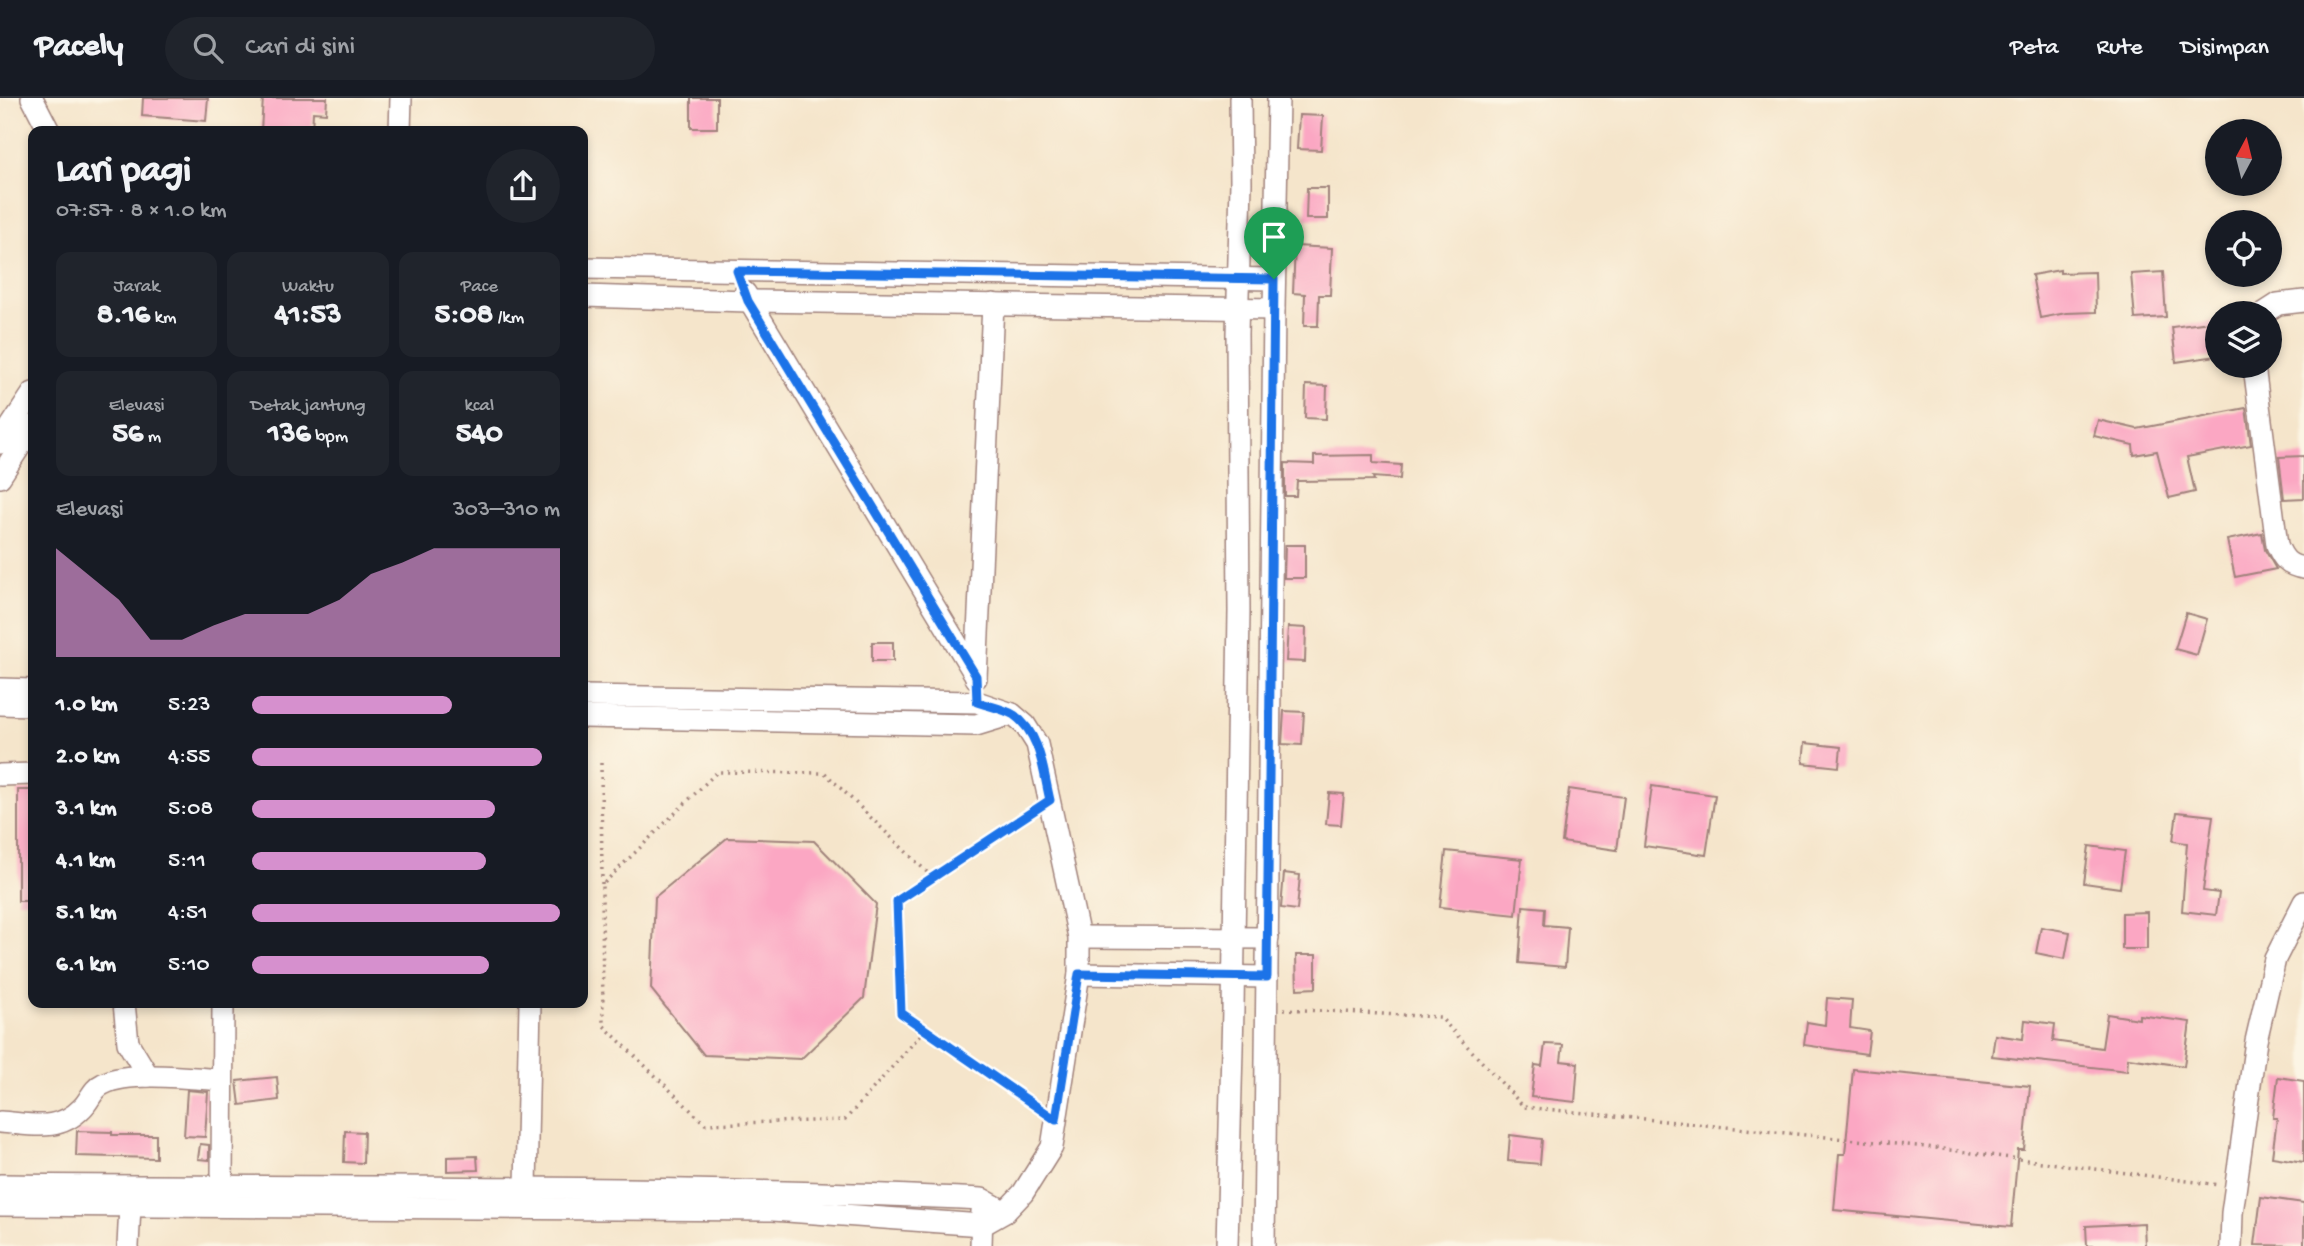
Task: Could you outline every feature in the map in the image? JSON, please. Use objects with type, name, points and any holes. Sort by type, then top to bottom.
[{"type":"street","points":[[32,98],[46,126]]},
{"type":"street","points":[[400,126],[401,98]]},
{"type":"street","points":[[1227,1246],[1239,611],[1240,98]]},
{"type":"street","points":[[1264,1246],[1278,98]]},
{"type":"street","points":[[588,268],[1274,279]]},
{"type":"street","points":[[737,271],[748,301],[976,676]]},
{"type":"street","points":[[588,296],[1274,309]]},
{"type":"street","points":[[2282,304],[2304,301]]},
{"type":"street","points":[[976,725],[993,304]]},
{"type":"street","points":[[2256,378],[2277,545],[2283,559],[2294,566],[2304,568]]},
{"type":"street","points":[[0,443],[28,401]]},
{"type":"street","points":[[0,477],[28,434]]},
{"type":"street","points":[[0,689],[28,690]]},
{"type":"street","points":[[588,696],[977,702],[1012,714],[1025,725],[1037,744],[1050,800],[1079,937],[1079,974],[1052,1147],[1023,1193],[981,1240]]},
{"type":"street","points":[[0,704],[28,705]]},
{"type":"street","points":[[588,717],[976,725],[1012,714]]},
{"type":"street","points":[[0,775],[28,774]]},
{"type":"street","points":[[2231,1246],[2235,1187],[2256,1041],[2275,959],[2304,902]]},
{"type":"street","points":[[1079,937],[1268,937]]},
{"type":"street","points":[[1079,974],[1267,977]]},
{"type":"street","points":[[124,1008],[128,1043],[148,1076]]},
{"type":"street","points":[[222,1187],[223,1008]]},
{"type":"street","points":[[526,1187],[530,1008]]},
{"type":"street","points":[[0,1122],[49,1126],[67,1120],[84,1107],[92,1093],[103,1083],[148,1076],[222,1080]]},
{"type":"street","points":[[0,1185],[526,1187],[818,1192],[982,1199],[1005,1212]]},
{"type":"street","points":[[981,1240],[982,1199]]},
{"type":"street","points":[[0,1205],[773,1210],[981,1240]]},
{"type":"street","points":[[128,1246],[130,1206]]},
{"type":"path","points":[[601,763],[603,1025],[705,1124],[845,1120],[925,1030]]},
{"type":"path","points":[[602,885],[717,772],[825,774],[933,878]]},
{"type":"path","points":[[1050,800],[897,901],[901,1013],[1056,1120]]},
{"type":"path","points":[[1267,1009],[1440,1017],[1524,1107],[1927,1147],[2235,1187]]},
{"type":"building","points":[[143,98],[208,98],[206,121],[142,116]]},
{"type":"building","points":[[263,98],[327,98],[326,113],[313,112],[312,126],[261,126]]},
{"type":"building","points":[[691,98],[717,98],[717,128],[691,128]]},
{"type":"building","points":[[1299,115],[1323,116],[1321,150],[1297,149]]},
{"type":"building","points":[[1307,188],[1328,188],[1328,219],[1306,219]]},
{"type":"building","points":[[1295,246],[1332,248],[1330,295],[1319,295],[1318,326],[1304,326],[1305,294],[1293,293]]},
{"type":"building","points":[[2060,270],[2060,273],[2095,272],[2096,312],[2066,313],[2040,318],[2032,275]]},
{"type":"building","points":[[2163,272],[2166,317],[2135,319],[2131,274]]},
{"type":"building","points":[[2205,323],[2205,358],[2176,362],[2172,327]]},
{"type":"building","points":[[1306,385],[1327,386],[1326,419],[1305,418]]},
{"type":"building","points":[[2246,408],[2251,445],[2187,457],[2195,492],[2169,498],[2157,451],[2134,455],[2133,445],[2094,436],[2098,420],[2137,429]]},
{"type":"building","points":[[1373,455],[1373,463],[1401,465],[1400,479],[1373,477],[1374,480],[1297,481],[1296,496],[1285,496],[1285,463],[1314,464],[1314,456]]},
{"type":"building","points":[[2304,456],[2304,498],[2284,499],[2279,457]]},
{"type":"building","points":[[2262,533],[2265,550],[2276,569],[2235,577],[2227,540]]},
{"type":"building","points":[[1285,545],[1305,545],[1305,578],[1284,578]]},
{"type":"building","points":[[2186,613],[2207,619],[2197,655],[2175,649]]},
{"type":"building","points":[[1288,627],[1306,628],[1305,662],[1286,661]]},
{"type":"building","points":[[872,642],[893,642],[893,661],[872,661]]},
{"type":"building","points":[[1284,711],[1304,712],[1302,745],[1282,744]]},
{"type":"building","points":[[1805,743],[1841,747],[1839,767],[1803,763]]},
{"type":"building","points":[[1652,786],[1715,795],[1706,855],[1644,846]]},
{"type":"building","points":[[1569,789],[1624,797],[1617,850],[1562,842]]},
{"type":"building","points":[[18,790],[28,790],[28,901],[18,901]]},
{"type":"building","points":[[1329,793],[1344,794],[1341,825],[1326,824]]},
{"type":"building","points":[[2177,812],[2213,816],[2203,891],[2219,893],[2216,915],[2182,911],[2187,843],[2173,841]]},
{"type":"building","points":[[727,838],[814,841],[876,904],[864,998],[801,1059],[704,1055],[651,989],[655,897]]},
{"type":"building","points":[[2089,846],[2125,851],[2120,888],[2084,883]]},
{"type":"building","points":[[1446,851],[1522,859],[1516,915],[1440,907]]},
{"type":"building","points":[[1284,873],[1300,875],[1297,910],[1281,908]]},
{"type":"building","points":[[1523,906],[1545,908],[1544,925],[1568,927],[1565,967],[1519,963]]},
{"type":"building","points":[[2147,912],[2147,949],[2122,949],[2122,913]]},
{"type":"building","points":[[2041,927],[2070,932],[2065,959],[2036,953]]},
{"type":"building","points":[[1296,955],[1316,955],[1316,988],[1297,989]]},
{"type":"building","points":[[1827,998],[1852,1000],[1850,1028],[1870,1031],[1867,1054],[1804,1045],[1807,1022],[1825,1025]]},
{"type":"building","points":[[2107,1014],[2190,1022],[2184,1066],[2128,1058],[2127,1071],[1992,1056],[1995,1035],[2023,1039],[2025,1020],[2055,1024],[2053,1041],[2102,1048]]},
{"type":"building","points":[[1545,1044],[1563,1045],[1561,1061],[1578,1063],[1575,1102],[1531,1097],[1535,1065],[1542,1066]]},
{"type":"building","points":[[1853,1069],[2030,1086],[2024,1150],[2018,1150],[2011,1227],[1834,1210],[1839,1154],[1845,1154]]},
{"type":"building","points":[[277,1077],[279,1100],[240,1105],[237,1081]]},
{"type":"building","points":[[2278,1077],[2304,1081],[2304,1162],[2272,1157]]},
{"type":"building","points":[[187,1090],[208,1092],[205,1137],[184,1136]]},
{"type":"building","points":[[77,1131],[112,1132],[112,1135],[156,1135],[156,1158],[76,1156]]},
{"type":"building","points":[[345,1131],[364,1132],[363,1163],[344,1162]]},
{"type":"building","points":[[1510,1135],[1542,1139],[1540,1164],[1508,1161]]},
{"type":"building","points":[[200,1144],[209,1145],[209,1160],[198,1159]]},
{"type":"building","points":[[477,1156],[478,1170],[447,1171],[447,1157]]},
{"type":"building","points":[[2261,1197],[2304,1203],[2304,1246],[2255,1245]]},
{"type":"building","points":[[2144,1223],[2145,1246],[2087,1246],[2086,1226]]},
{"type":"route","points":[[737,271],[1274,279],[1267,977],[1079,974],[1056,1120],[901,1013],[897,901],[1050,800],[1037,744],[1025,725],[1012,714],[977,702],[976,676],[748,301],[737,271]]}]
